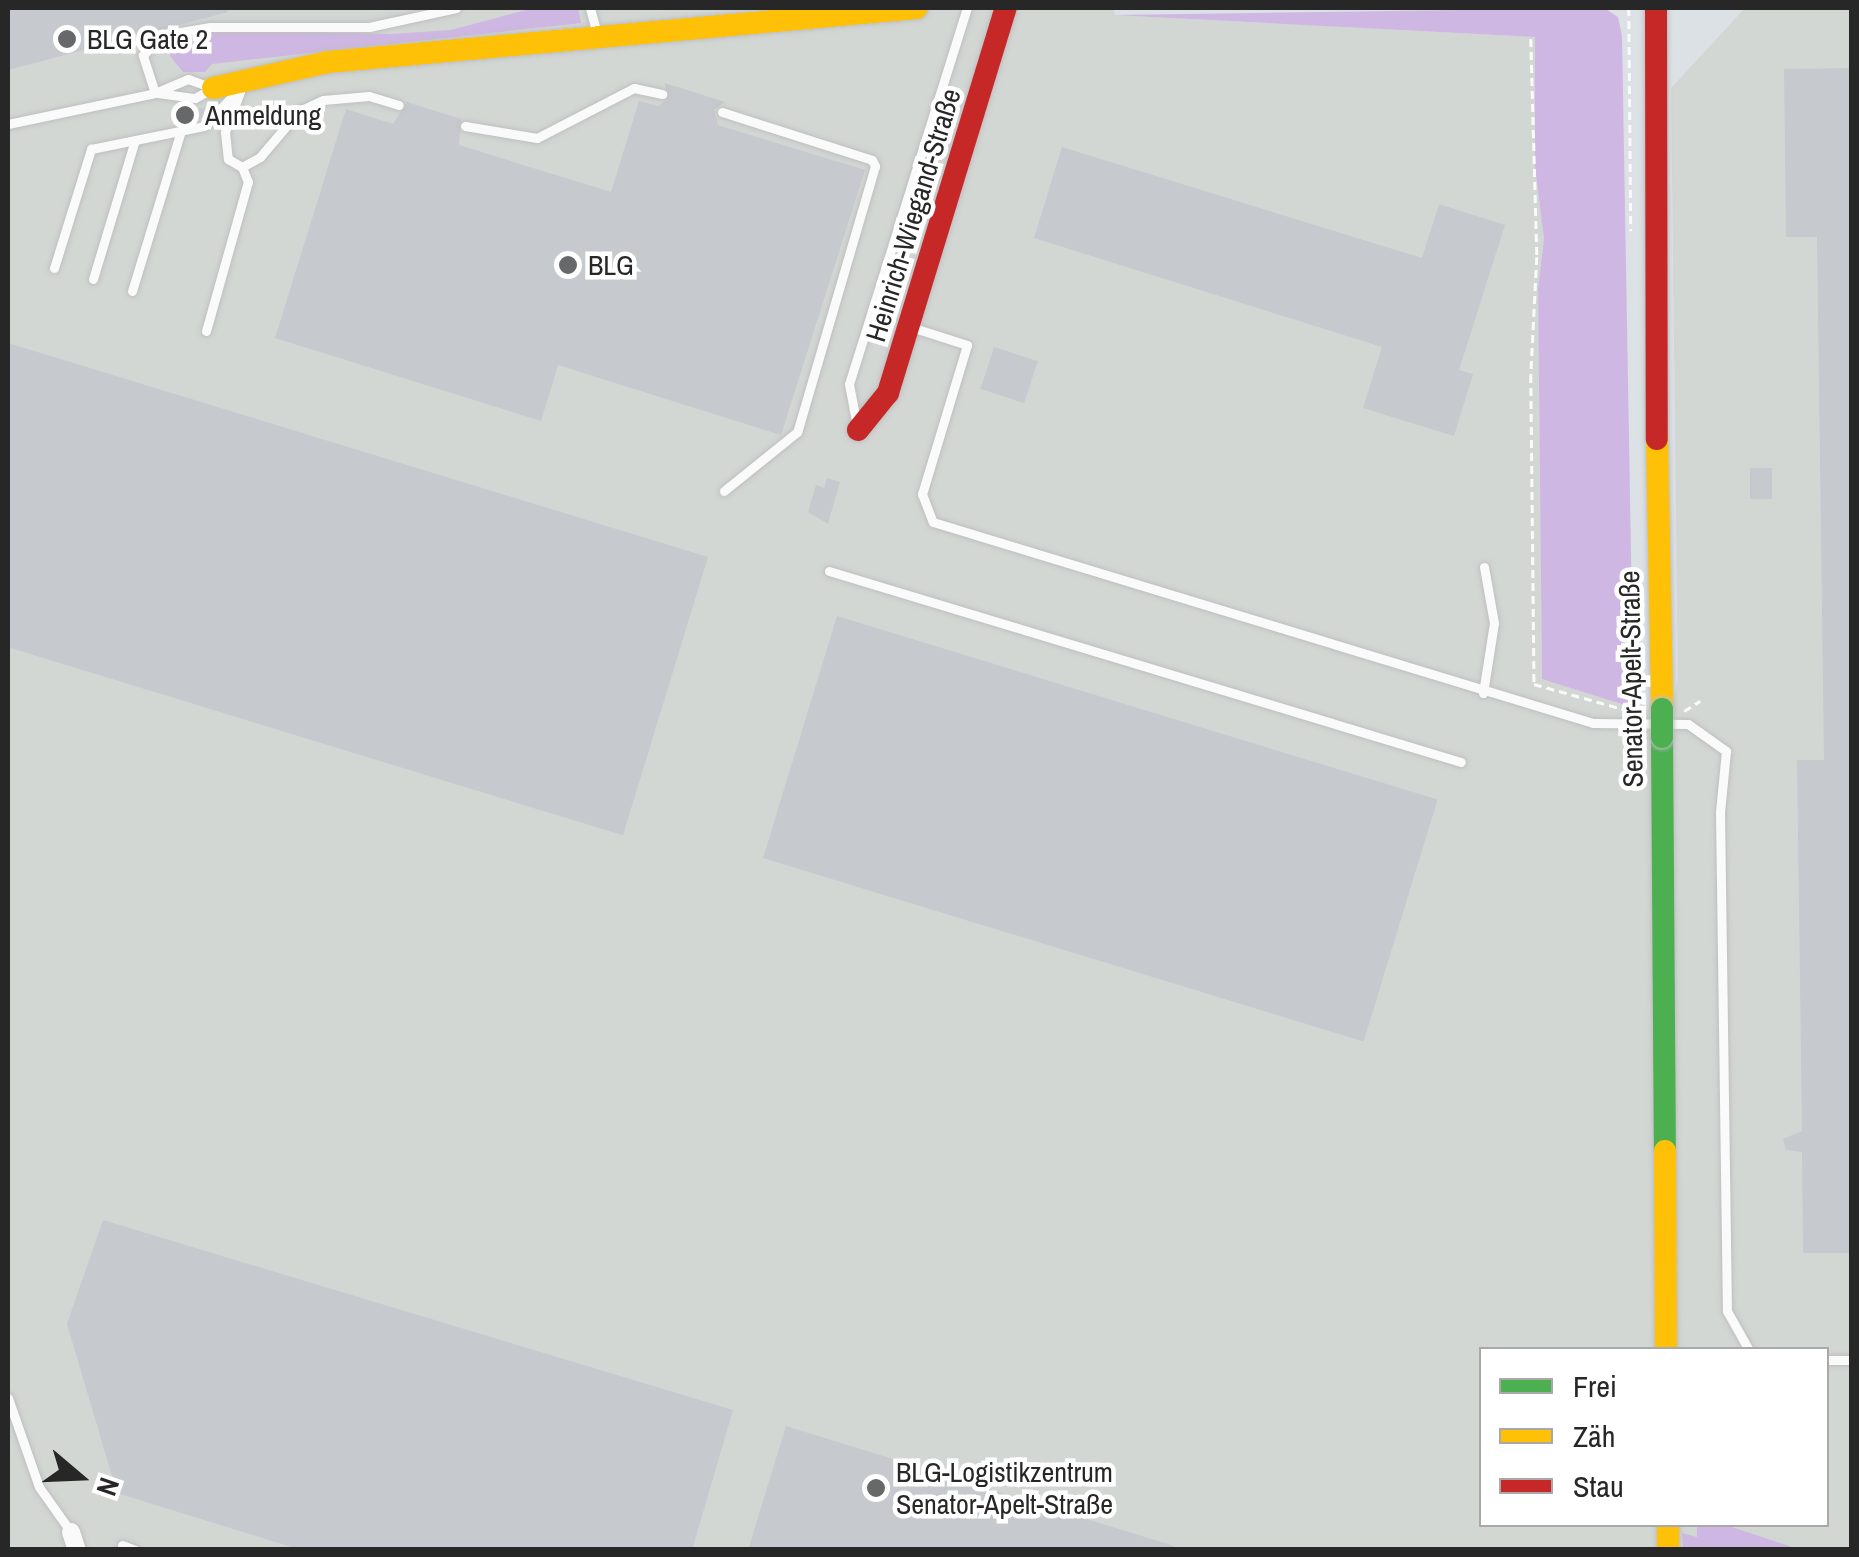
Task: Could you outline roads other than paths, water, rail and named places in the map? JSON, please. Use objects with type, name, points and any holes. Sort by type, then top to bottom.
[{"type":"street","points":[[213,88],[243,85],[328,62],[917,8]]},
{"type":"street","name":"Heinrich-Wiegand-Straße","points":[[858,430],[888,393],[911,328],[1006,8]]},
{"type":"street","name":"Senator-Apelt-Straße","points":[[1656,8],[1669,712],[1662,737],[1666,1347]]},
{"type":"lane","points":[[155,93],[143,54],[162,35],[210,27],[368,27],[456,8]]},
{"type":"lane","points":[[590,8],[597,36]]},
{"type":"lane","points":[[858,430],[849,384],[967,8]]},
{"type":"lane","points":[[8,124],[155,93],[188,79],[213,88]]},
{"type":"lane","points":[[54,268],[91,149],[204,126],[243,85]]},
{"type":"lane","points":[[206,331],[248,182],[242,168],[228,159],[224,132],[243,85]]},
{"type":"lane","points":[[155,93],[195,98],[213,88]]},
{"type":"lane","points":[[465,126],[537,138],[634,88],[662,94]]},
{"type":"lane","points":[[242,168],[260,157],[299,112],[323,100],[369,96],[399,105]]},
{"type":"lane","points":[[722,112],[875,166],[796,432],[724,491]]},
{"type":"lane","points":[[132,291],[181,130]]},
{"type":"lane","points":[[93,279],[135,140]]},
{"type":"lane","points":[[911,328],[967,346],[922,494],[932,522],[1593,724],[1688,724],[1726,751],[1728,772],[1720,812],[1727,1311],[1748,1347]]},
{"type":"lane","points":[[1483,693],[1494,623],[1484,567]]},
{"type":"lane","points":[[829,571],[1461,762]]},
{"type":"lane","points":[[8,1398],[40,1486],[74,1540]]},
{"type":"lane","points":[[122,1546],[135,1550]]},
{"type":"place","name":"BLG Gate 2","points":[[67,39]]},
{"type":"place","name":"Anmeldung","points":[[185,115]]},
{"type":"place","name":"BLG","points":[[568,265]]},
{"type":"place","name":"BLG-Logistikzentrum Senator-Apelt-Straße","points":[[876,1488]]}]
